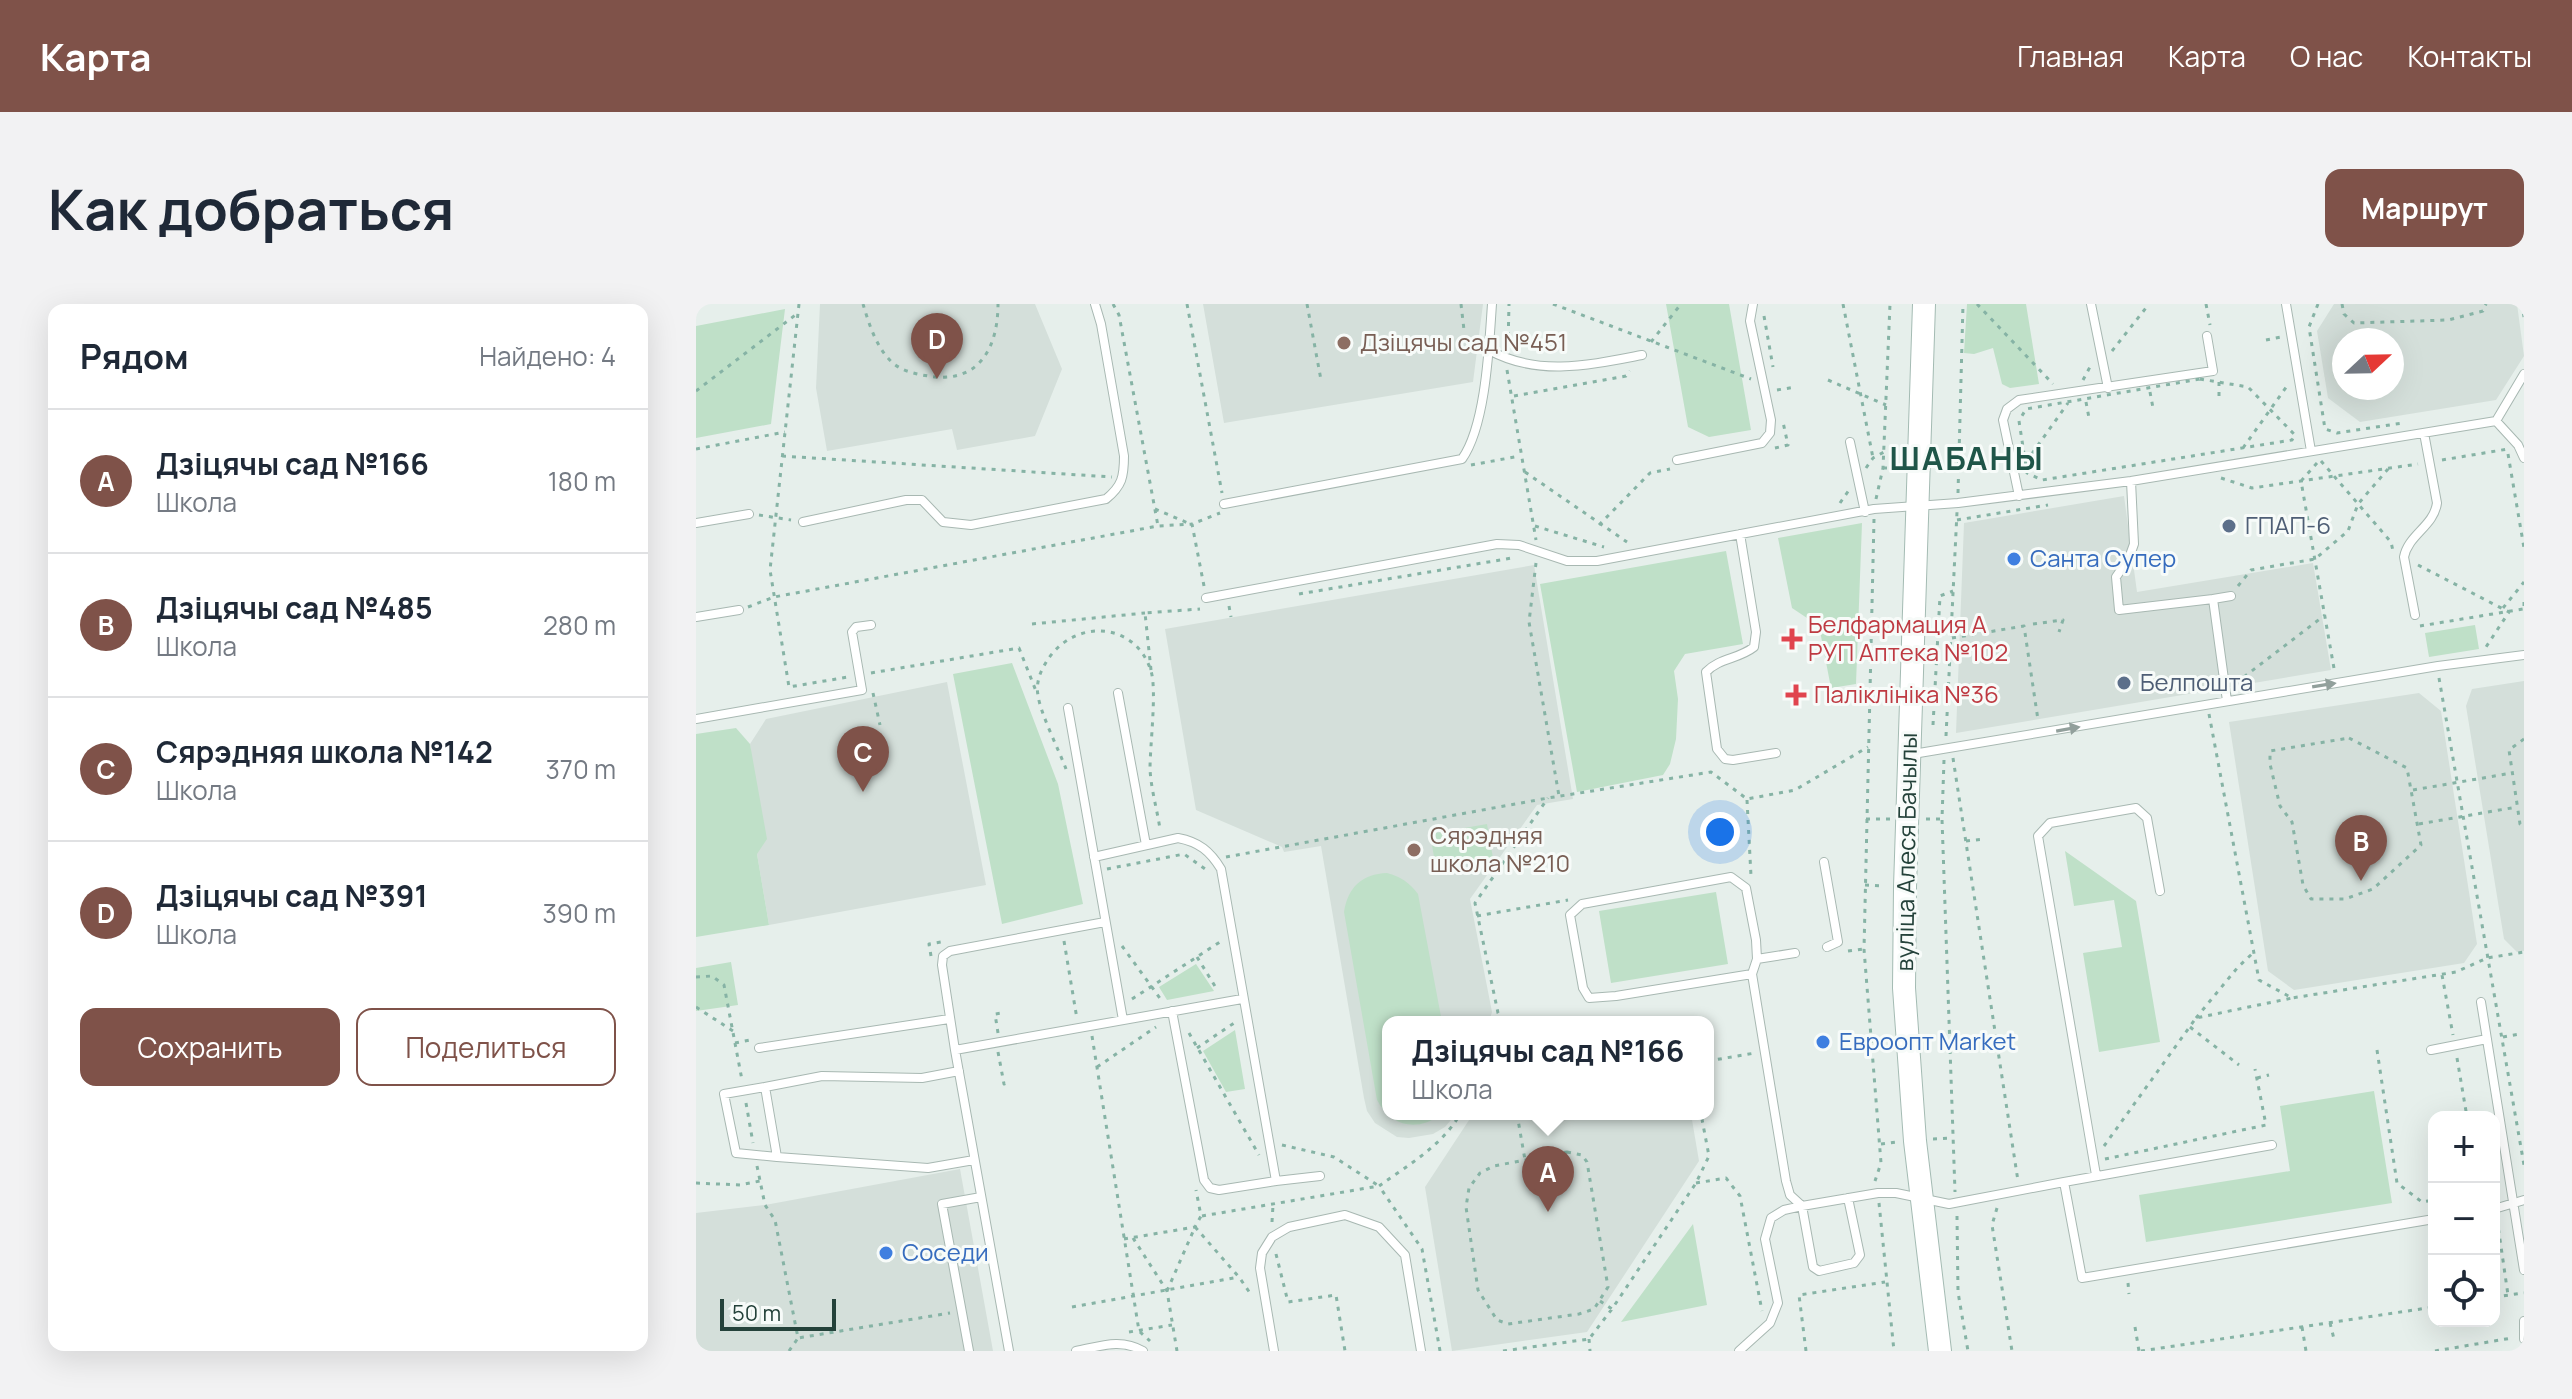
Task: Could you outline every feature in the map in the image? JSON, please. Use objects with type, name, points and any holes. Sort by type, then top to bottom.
[{"type":"street","name":"вуліца Алеся Бачылы","points":[[1924,304],[1904,988],[1921,1199],[1940,1351]]},
{"type":"lane","points":[[803,522],[906,500],[922,500],[943,522],[971,525],[1106,499],[1119,489],[1124,477],[1124,456],[1095,304]]},
{"type":"lane","points":[[1224,504],[1462,459],[1469,450],[1478,418],[1489,350],[1492,304]]},
{"type":"lane","points":[[1678,464],[1762,443],[1770,433],[1771,420],[1750,321],[1753,304]]},
{"type":"lane","points":[[2091,304],[2099,359],[2108,388]]},
{"type":"lane","points":[[2286,304],[2309,451]]},
{"type":"lane","points":[[2019,496],[2003,420],[2007,409],[2019,400],[2069,396],[2213,371],[2207,336]]},
{"type":"lane","points":[[1489,350],[1507,360],[1569,368],[1642,355]]},
{"type":"lane","points":[[1206,598],[1497,544],[1519,545],[1567,561],[1597,561],[1870,511],[2131,481],[2496,421],[2524,374]]},
{"type":"lane","points":[[2496,421],[2518,445],[2524,458]]},
{"type":"lane","points":[[2415,615],[2399,557],[2436,515],[2437,503],[2424,433]]},
{"type":"lane","points":[[1850,442],[1863,499],[1870,511]]},
{"type":"lane","points":[[2131,481],[2134,544],[2116,577],[2119,610],[2231,596]]},
{"type":"lane","points":[[696,523],[749,514]]},
{"type":"lane","points":[[1740,534],[1756,632],[1754,647],[1744,655],[1713,664],[1706,672],[1717,749],[1725,759],[1733,760],[1776,753]]},
{"type":"lane","points":[[2213,599],[2227,701]]},
{"type":"lane","points":[[696,617],[739,610]]},
{"type":"lane","points":[[696,719],[862,690],[852,632],[856,627],[871,625]]},
{"type":"lane","points":[[1909,755],[2438,666],[2524,655]]},
{"type":"lane","points":[[1118,693],[1146,845]]},
{"type":"lane","points":[[1068,708],[1123,1020]]},
{"type":"lane","points":[[2096,1175],[2038,836],[2050,823],[2136,808],[2147,818],[2160,891]]},
{"type":"lane","points":[[1094,857],[1178,838],[1203,846],[1221,869],[1276,1181]]},
{"type":"lane","points":[[1824,862],[1838,942],[1827,947]]},
{"type":"lane","points":[[1752,974],[1589,998],[1583,988],[1570,915],[1582,904],[1731,877],[1746,888],[1756,940],[1757,959],[1752,974],[1763,1051],[1786,1181],[1790,1195],[1802,1206],[1813,1267],[1826,1271],[1854,1263],[1860,1255],[1848,1198]]},
{"type":"lane","points":[[1009,1351],[949,1019],[943,956],[950,951],[1105,922]]},
{"type":"lane","points":[[1757,959],[1795,953]]},
{"type":"lane","points":[[955,1050],[1242,999]]},
{"type":"lane","points":[[2481,1002],[2524,1270]]},
{"type":"lane","points":[[1172,1011],[1204,1180],[1210,1188],[1219,1190],[1320,1176]]},
{"type":"lane","points":[[759,1048],[949,1019]]},
{"type":"lane","points":[[2431,1050],[2487,1039]]},
{"type":"lane","points":[[959,1071],[922,1078],[822,1076],[724,1094],[736,1153],[755,1157],[928,1168],[974,1160]]},
{"type":"lane","points":[[765,1087],[777,1157]]},
{"type":"lane","points":[[1739,1351],[1770,1323],[1778,1303],[1765,1239],[1771,1218],[1784,1210],[1878,1193],[1896,1193],[1949,1204],[2272,1145]]},
{"type":"lane","points":[[2064,1182],[2082,1278],[2428,1220]]},
{"type":"lane","points":[[969,1351],[942,1204],[981,1197]]},
{"type":"lane","points":[[2500,1210],[2524,1200]]},
{"type":"lane","points":[[1274,1351],[1260,1268],[1262,1253],[1272,1237],[1289,1227],[1345,1215],[1379,1227],[1405,1255],[1421,1351]]},
{"type":"lane","points":[[2524,1321],[2524,1338]]},
{"type":"lane","points":[[1076,1351],[1119,1342],[1143,1351]]},
{"type":"path","points":[[799,304],[770,570],[789,687],[1019,648],[1070,779]]},
{"type":"path","points":[[863,304],[873,335],[893,363],[917,375],[947,378],[971,371],[985,357],[997,330],[998,304]]},
{"type":"path","points":[[1113,304],[1119,315],[1158,526]]},
{"type":"path","points":[[739,610],[774,597],[1158,526],[1192,524],[1222,512],[1224,504],[1187,304]]},
{"type":"path","points":[[1307,304],[1321,380]]},
{"type":"path","points":[[1461,304],[1464,330]]},
{"type":"path","points":[[1509,304],[1507,360],[1520,456],[1535,526],[1536,553],[1529,622],[1559,796]]},
{"type":"path","points":[[1553,304],[1764,384]]},
{"type":"path","points":[[1843,304],[1863,394],[1873,458]]},
{"type":"path","points":[[1890,304],[1883,468],[1870,511],[1864,949],[1881,1163],[1873,1186],[1878,1193],[1894,1351]]},
{"type":"path","points":[[1963,304],[1958,503],[1942,819],[1958,1292],[1968,1351]]},
{"type":"path","points":[[1977,304],[2069,396]]},
{"type":"path","points":[[2026,463],[2069,396],[2149,304]]},
{"type":"path","points":[[2206,304],[2210,330],[2207,336]]},
{"type":"path","points":[[2318,304],[2309,327],[2325,429],[2337,433],[2409,422]]},
{"type":"path","points":[[2342,304],[2344,314],[2354,323],[2448,320],[2483,311],[2486,304]]},
{"type":"path","points":[[2522,304],[2524,317]]},
{"type":"path","points":[[1763,309],[1777,391],[1796,387]]},
{"type":"path","points":[[696,391],[798,313]]},
{"type":"path","points":[[2266,340],[2285,336]]},
{"type":"path","points":[[2295,435],[2292,440],[2042,480],[2027,473],[2019,421],[2026,409],[2069,396],[2085,399],[2200,379],[2248,387],[2320,459],[2391,542],[2399,557],[2509,612]]},
{"type":"path","points":[[1828,380],[1886,405]]},
{"type":"path","points":[[2243,448],[2292,380]]},
{"type":"path","points":[[2219,382],[2219,398]]},
{"type":"path","points":[[2149,388],[2153,408]]},
{"type":"path","points":[[2085,399],[2089,418]]},
{"type":"path","points":[[1772,448],[1788,445],[1782,418]]},
{"type":"path","points":[[696,449],[785,432]]},
{"type":"path","points":[[2216,477],[2252,488],[2507,450],[2524,548]]},
{"type":"path","points":[[782,456],[1124,477]]},
{"type":"path","points":[[1458,468],[1520,456]]},
{"type":"path","points":[[1599,525],[1650,473],[1678,464]]},
{"type":"path","points":[[2231,596],[2251,570],[2315,559],[2348,531],[2358,504],[2388,469]]},
{"type":"path","points":[[1525,472],[1626,543],[1605,548],[1535,526]]},
{"type":"path","points":[[2301,481],[2335,674]]},
{"type":"path","points":[[1840,503],[1877,496]]},
{"type":"path","points":[[1957,520],[2060,503]]},
{"type":"path","points":[[1155,509],[1192,524]]},
{"type":"path","points":[[749,514],[803,522]]},
{"type":"path","points":[[1192,524],[1208,609]]},
{"type":"path","points":[[2391,542],[2399,557]]},
{"type":"path","points":[[1288,596],[1536,553]]},
{"type":"path","points":[[2503,608],[2524,582]]},
{"type":"path","points":[[1933,725],[1940,596],[1953,591]]},
{"type":"path","points":[[2407,628],[2523,610],[2524,602]]},
{"type":"path","points":[[1032,624],[1229,606],[1231,617]]},
{"type":"path","points":[[2485,650],[2509,612]]},
{"type":"path","points":[[1145,613],[1152,673],[1150,772],[1162,836]]},
{"type":"path","points":[[2227,690],[2325,615]]},
{"type":"path","points":[[2033,624],[2063,620],[2059,632]]},
{"type":"path","points":[[1952,638],[2025,626],[2038,720]]},
{"type":"path","points":[[1037,695],[1040,673],[1051,652],[1066,639],[1086,631],[1109,632],[1127,639],[1143,655],[1152,673]]},
{"type":"path","points":[[869,673],[880,725]]},
{"type":"path","points":[[2440,678],[2524,1165]]},
{"type":"path","points":[[2209,714],[2259,980],[2292,998]]},
{"type":"path","points":[[2349,738],[2407,768],[2418,824],[2421,845],[2373,889],[2345,899],[2311,899],[2303,885],[2292,822],[2280,806],[2270,751],[2349,738]]},
{"type":"path","points":[[2524,739],[2509,750],[2520,824],[2524,826]]},
{"type":"path","points":[[1227,858],[1559,796],[1711,772],[1747,799],[1795,790],[1868,747]]},
{"type":"path","points":[[1944,760],[1953,758],[2018,1185]]},
{"type":"path","points":[[2412,790],[2512,773]]},
{"type":"path","points":[[1500,1016],[1475,903],[1548,798]]},
{"type":"path","points":[[1747,799],[1752,883]]},
{"type":"path","points":[[2418,824],[2517,807]]},
{"type":"path","points":[[1966,841],[1985,839]]},
{"type":"path","points":[[1106,869],[1184,854],[1212,875]]},
{"type":"path","points":[[1221,927],[1225,953]]},
{"type":"path","points":[[1074,939],[1062,942],[1077,1019],[1088,1017]]},
{"type":"path","points":[[1133,1009],[1131,1000],[1223,940]]},
{"type":"path","points":[[931,957],[929,944],[944,941]]},
{"type":"path","points":[[1122,957],[1120,942],[1163,1004]]},
{"type":"path","points":[[2094,1161],[2196,1018],[2254,952]]},
{"type":"path","points":[[2196,1018],[2292,998],[2456,972],[2487,958],[2524,952]]},
{"type":"path","points":[[1197,957],[1219,994]]},
{"type":"path","points":[[696,977],[712,976],[724,985],[765,1205],[775,1220],[798,1320],[798,1338],[789,1351]]},
{"type":"path","points":[[696,1007],[733,1031]]},
{"type":"path","points":[[1197,1048],[1237,1021],[1235,1009]]},
{"type":"path","points":[[998,1033],[995,1014],[1002,1013]]},
{"type":"path","points":[[1097,1067],[1159,1024],[1148,1026]]},
{"type":"path","points":[[2190,1027],[2239,1065]]},
{"type":"path","points":[[1186,1029],[1261,1158],[1258,1143]]},
{"type":"path","points":[[2487,1039],[2520,1034]]},
{"type":"path","points":[[1092,1036],[1139,1331]]},
{"type":"path","points":[[2377,1050],[2397,1183],[2422,1202],[2428,1201]]},
{"type":"path","points":[[1714,1060],[1763,1051]]},
{"type":"path","points":[[998,1052],[1004,1084],[1011,1082]]},
{"type":"path","points":[[2094,1161],[2266,1125],[2255,1069]]},
{"type":"path","points":[[2257,1078],[2269,1075]]},
{"type":"path","points":[[1201,1216],[1379,1186],[1431,1147],[1457,1120]]},
{"type":"path","points":[[1518,1120],[1525,1160]]},
{"type":"path","points":[[1590,1351],[1589,1339],[1696,1183],[1709,1156],[1702,1120]]},
{"type":"path","points":[[1276,1144],[1334,1157],[1379,1186],[1422,1249],[1440,1351]]},
{"type":"path","points":[[1567,1152],[1582,1155],[1587,1162],[1607,1273],[1608,1287],[1600,1301],[1594,1309],[1579,1314],[1508,1324],[1497,1320],[1478,1290],[1466,1207],[1469,1188],[1480,1173],[1494,1166],[1567,1152]]},
{"type":"path","points":[[1696,1183],[1726,1178],[1740,1196],[1762,1312]]},
{"type":"path","points":[[696,1183],[740,1185],[760,1181]]},
{"type":"path","points":[[1167,1291],[1201,1216],[1195,1186]]},
{"type":"path","points":[[1997,1196],[1992,1225],[2012,1351]]},
{"type":"path","points":[[1273,1205],[1272,1237],[1288,1302],[1336,1295],[1345,1351]]},
{"type":"path","points":[[1124,1239],[1195,1227]]},
{"type":"path","points":[[1195,1227],[1239,1277],[1254,1301]]},
{"type":"path","points":[[1133,1237],[1167,1291],[1177,1351]]},
{"type":"path","points":[[2500,1244],[2508,1295]]},
{"type":"path","points":[[1072,1307],[1239,1277]]},
{"type":"path","points":[[2127,1279],[2129,1294]]},
{"type":"path","points":[[1806,1351],[1799,1295],[1885,1282]]},
{"type":"path","points":[[2500,1296],[2524,1293]]},
{"type":"path","points":[[1600,1301],[1612,1309]]},
{"type":"path","points":[[2135,1327],[2140,1351],[2428,1308]]},
{"type":"path","points":[[798,1338],[962,1311]]},
{"type":"path","points":[[2330,1323],[2334,1339]]},
{"type":"path","points":[[2302,1327],[2306,1351]]},
{"type":"path","points":[[2435,1351],[2524,1338]]},
{"type":"path","points":[[1503,1351],[1589,1339]]},
{"type":"path","points":[[2486,1342],[2488,1351]]},
{"type":"shaded area","points":[[820,304],[1035,304],[1062,369],[1035,436],[957,450],[952,429],[827,451],[816,388]]},
{"type":"shaded area","name":"Дзіцячы сад №451","points":[[1203,304],[1483,304],[1473,382],[1224,423]]},
{"type":"shaded area","points":[[2334,304],[2517,304],[2524,356],[2496,400],[2360,422],[2328,398],[2317,331]]},
{"type":"shaded area","points":[[2124,496],[2137,592],[2313,563],[2331,670],[1956,733],[1964,523]]},
{"type":"shaded area","name":"Сярэдняя школа №210","points":[[1534,565],[1573,799],[1537,805],[1470,899],[1491,1016],[1382,1016],[1382,1120],[1451,1120],[1433,1134],[1397,1137],[1375,1123],[1367,1111],[1321,846],[1284,852],[1282,847],[1196,810],[1165,629]]},
{"type":"shaded area","points":[[2524,681],[2524,951],[2517,952],[2504,939],[2466,706],[2472,689]]},
{"type":"shaded area","points":[[947,682],[986,885],[769,925],[757,854],[750,744],[766,719]]},
{"type":"shaded area","points":[[2419,693],[2441,711],[2477,944],[2464,963],[2294,990],[2268,971],[2229,722]]},
{"type":"shaded area","points":[[1469,1120],[1692,1120],[1699,1161],[1587,1332],[1452,1351],[1425,1187]]},
{"type":"shaded area","points":[[960,1169],[993,1351],[696,1349],[696,1213],[765,1205]]},
{"type":"green space","points":[[1666,304],[1729,304],[1751,430],[1709,437],[1688,427]]},
{"type":"green space","points":[[1967,304],[2026,304],[2039,384],[2010,388],[2002,384],[1993,348],[1974,354],[1964,353]]},
{"type":"green space","points":[[785,309],[771,424],[696,438],[696,326]]},
{"type":"green space","points":[[1862,523],[1856,684],[1831,688],[1819,626],[1792,608],[1778,538]]},
{"type":"green space","points":[[1726,551],[1743,644],[1685,654],[1674,671],[1678,699],[1676,739],[1670,764],[1663,775],[1577,792],[1540,584]]},
{"type":"green space","points":[[2475,625],[2479,649],[2429,657],[2425,633]]},
{"type":"green space","points":[[1012,663],[1058,784],[1083,904],[1002,924],[953,674]]},
{"type":"green space","points":[[736,728],[750,744],[767,839],[757,854],[769,925],[696,937],[696,734]]},
{"type":"green space","points":[[1487,824],[1493,858],[1436,868],[1430,834]]},
{"type":"green space","points":[[2065,851],[2136,901],[2160,1042],[2099,1052],[2083,953],[2122,947],[2114,900],[2074,906]]},
{"type":"green space","points":[[1387,873],[1404,880],[1418,894],[1441,1016],[1382,1016],[1382,1108],[1377,1100],[1344,912],[1353,889],[1363,879]]},
{"type":"green space","points":[[1716,892],[1728,964],[1611,983],[1599,911]]},
{"type":"green space","points":[[731,962],[738,1005],[696,1011],[696,968]]},
{"type":"green space","points":[[1196,964],[1214,991],[1167,1000],[1159,987]]},
{"type":"green space","points":[[1235,1030],[1245,1089],[1226,1092],[1203,1051]]},
{"type":"green space","points":[[2374,1091],[2392,1203],[2146,1242],[2139,1195],[2290,1171],[2280,1106]]},
{"type":"green space","points":[[1396,1120],[1432,1120],[1414,1125]]},
{"type":"green space","points":[[1693,1224],[1707,1305],[1621,1322]]},
{"type":"place","name":"Дзіцячы сад №451","points":[[1344,343]]},
{"type":"place","name":"Дзіцячы сад №391","points":[[937,379]]},
{"type":"place","name":"ГПАП-6","points":[[2229,526]]},
{"type":"place","name":"Санта Супер","points":[[2014,559]]},
{"type":"place","name":"Белфармация А РУП Аптека №102","points":[[1792,639]]},
{"type":"place","name":"Белпошта","points":[[2124,683]]},
{"type":"place","name":"Паліклініка №36","points":[[1796,695]]},
{"type":"place","name":"Сярэдняя школа №142","points":[[863,792]]},
{"type":"place","name":"Сярэдняя школа №210","points":[[1414,850]]},
{"type":"place","name":"Дзіцячы сад №485","points":[[2361,881]]},
{"type":"place","name":"Евроопт Market","points":[[1823,1042]]},
{"type":"place","name":"Дзіцячы сад №166","points":[[1548,1212]]},
{"type":"place","name":"Соседи","points":[[886,1253]]},
{"type":"district","name":"ШАБАНЫ","points":[[1967,459]]}]
